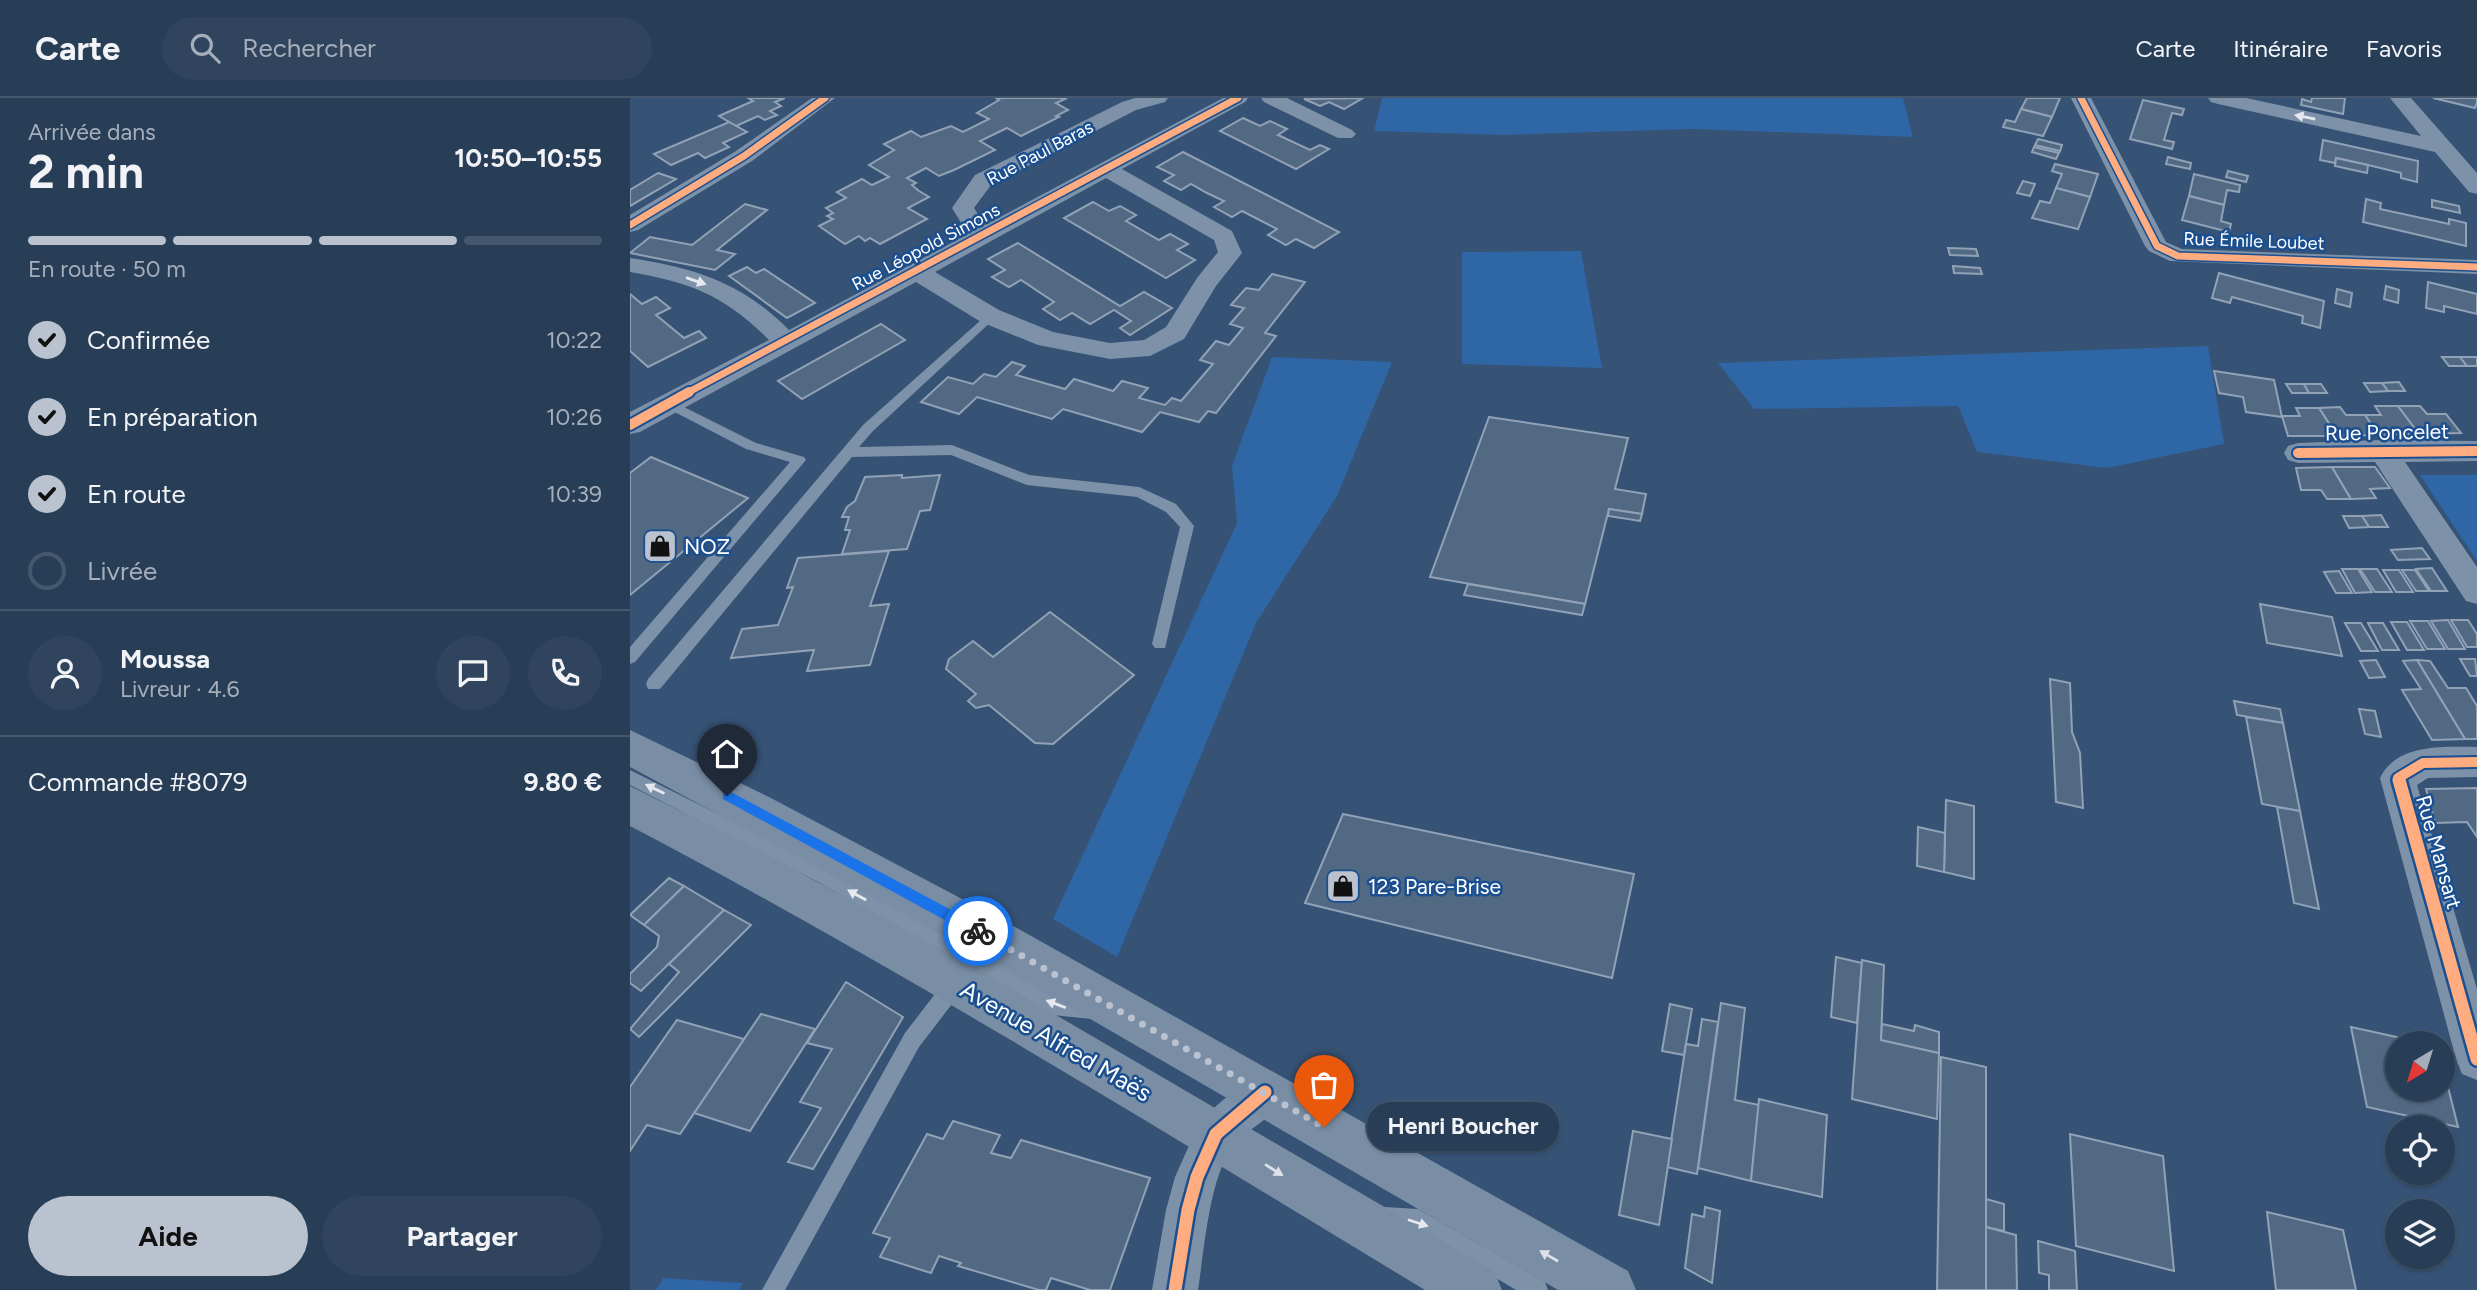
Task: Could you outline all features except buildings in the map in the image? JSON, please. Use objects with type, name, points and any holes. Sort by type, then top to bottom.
[{"type":"main road","points":[[630,747],[776,820],[1123,1012],[1609,1290]]},
{"type":"main road","name":"Avenue Alfred Maës","points":[[630,805],[760,870],[957,982],[1475,1290]]},
{"type":"street","points":[[630,225],[744,156],[825,98]]},
{"type":"street","name":"Rue Paul Baras","points":[[981,237],[963,208],[983,180],[1129,106],[1158,98]]},
{"type":"street","points":[[1167,98],[1199,120]]},
{"type":"street","name":"Rue Léopold Simons","points":[[636,416],[668,403],[786,342],[1238,98]]},
{"type":"street","points":[[1271,98],[1345,134]]},
{"type":"street","name":"Rue Émile Loubet","points":[[2081,98],[2157,246],[2166,252],[2178,256],[2477,267]]},
{"type":"street","points":[[2218,98],[2443,147]]},
{"type":"street","points":[[2372,132],[2392,124],[2397,110],[2404,102],[2477,187]]},
{"type":"street","points":[[916,271],[990,316],[1047,339],[1110,351],[1150,348],[1175,333],[1206,283],[1230,253],[1224,236],[1107,170]]},
{"type":"street","points":[[630,265],[699,280],[740,303],[772,327],[786,342]]},
{"type":"street","points":[[2382,450],[2477,592]]},
{"type":"street","name":"Rue Poncelet","points":[[2298,453],[2477,451]]},
{"type":"street","name":"Rue Mansart","points":[[2477,762],[2423,763],[2398,778],[2477,1059]]},
{"type":"street","points":[[1175,1290],[1196,1177],[1216,1134],[1265,1092]]},
{"type":"lane","points":[[654,684],[868,429],[990,316]]},
{"type":"lane","points":[[630,659],[799,460],[751,446],[668,403]]},
{"type":"lane","points":[[849,452],[952,450],[1027,480],[1139,492],[1171,508],[1187,526],[1160,644]]},
{"type":"lane","points":[[630,777],[824,876],[1059,1008],[1123,1012]]},
{"type":"lane","points":[[773,1290],[912,1040],[957,982]]},
{"type":"lane","points":[[1351,1216],[1418,1220],[1537,1290]]},
{"type":"shaded area","points":[[1382,98],[1903,98],[1913,137],[1693,129],[1503,135],[1374,131]]},
{"type":"shaded area","points":[[1581,251],[1602,368],[1462,364],[1462,252]]},
{"type":"shaded area","points":[[2208,346],[2224,444],[2107,468],[1977,452],[1958,406],[1754,409],[1718,363]]},
{"type":"shaded area","points":[[1272,357],[1392,362],[1337,496],[1256,623],[1117,957],[1053,919],[1237,523],[1232,466]]},
{"type":"shaded area","points":[[2420,475],[2477,475],[2477,561]]},
{"type":"shaded area","points":[[663,1278],[743,1283],[739,1290],[656,1290]]},
{"type":"cycle path","points":[[630,225],[744,156],[825,98]]},
{"type":"cycle path","points":[[630,425],[1238,98]]},
{"type":"cycle path","points":[[2081,98],[2157,246],[2178,256],[2477,267]]},
{"type":"cycle path","points":[[2298,453],[2477,451]]},
{"type":"cycle path","points":[[2477,762],[2423,763],[2398,778],[2477,1059]]},
{"type":"cycle path","points":[[1175,1290],[1188,1210],[1197,1177],[1216,1134],[1265,1092]]},
{"type":"way so far","points":[[978,931],[1324,1127]]},
{"type":"place","name":"NOZ","points":[[660,546]]},
{"type":"place","name":"123 Pare-Brise","points":[[1343,886]]},
{"type":"place","name":"Henri Boucher","points":[[1324,1127]]},
{"type":"route","points":[[727,796],[978,931]]}]
